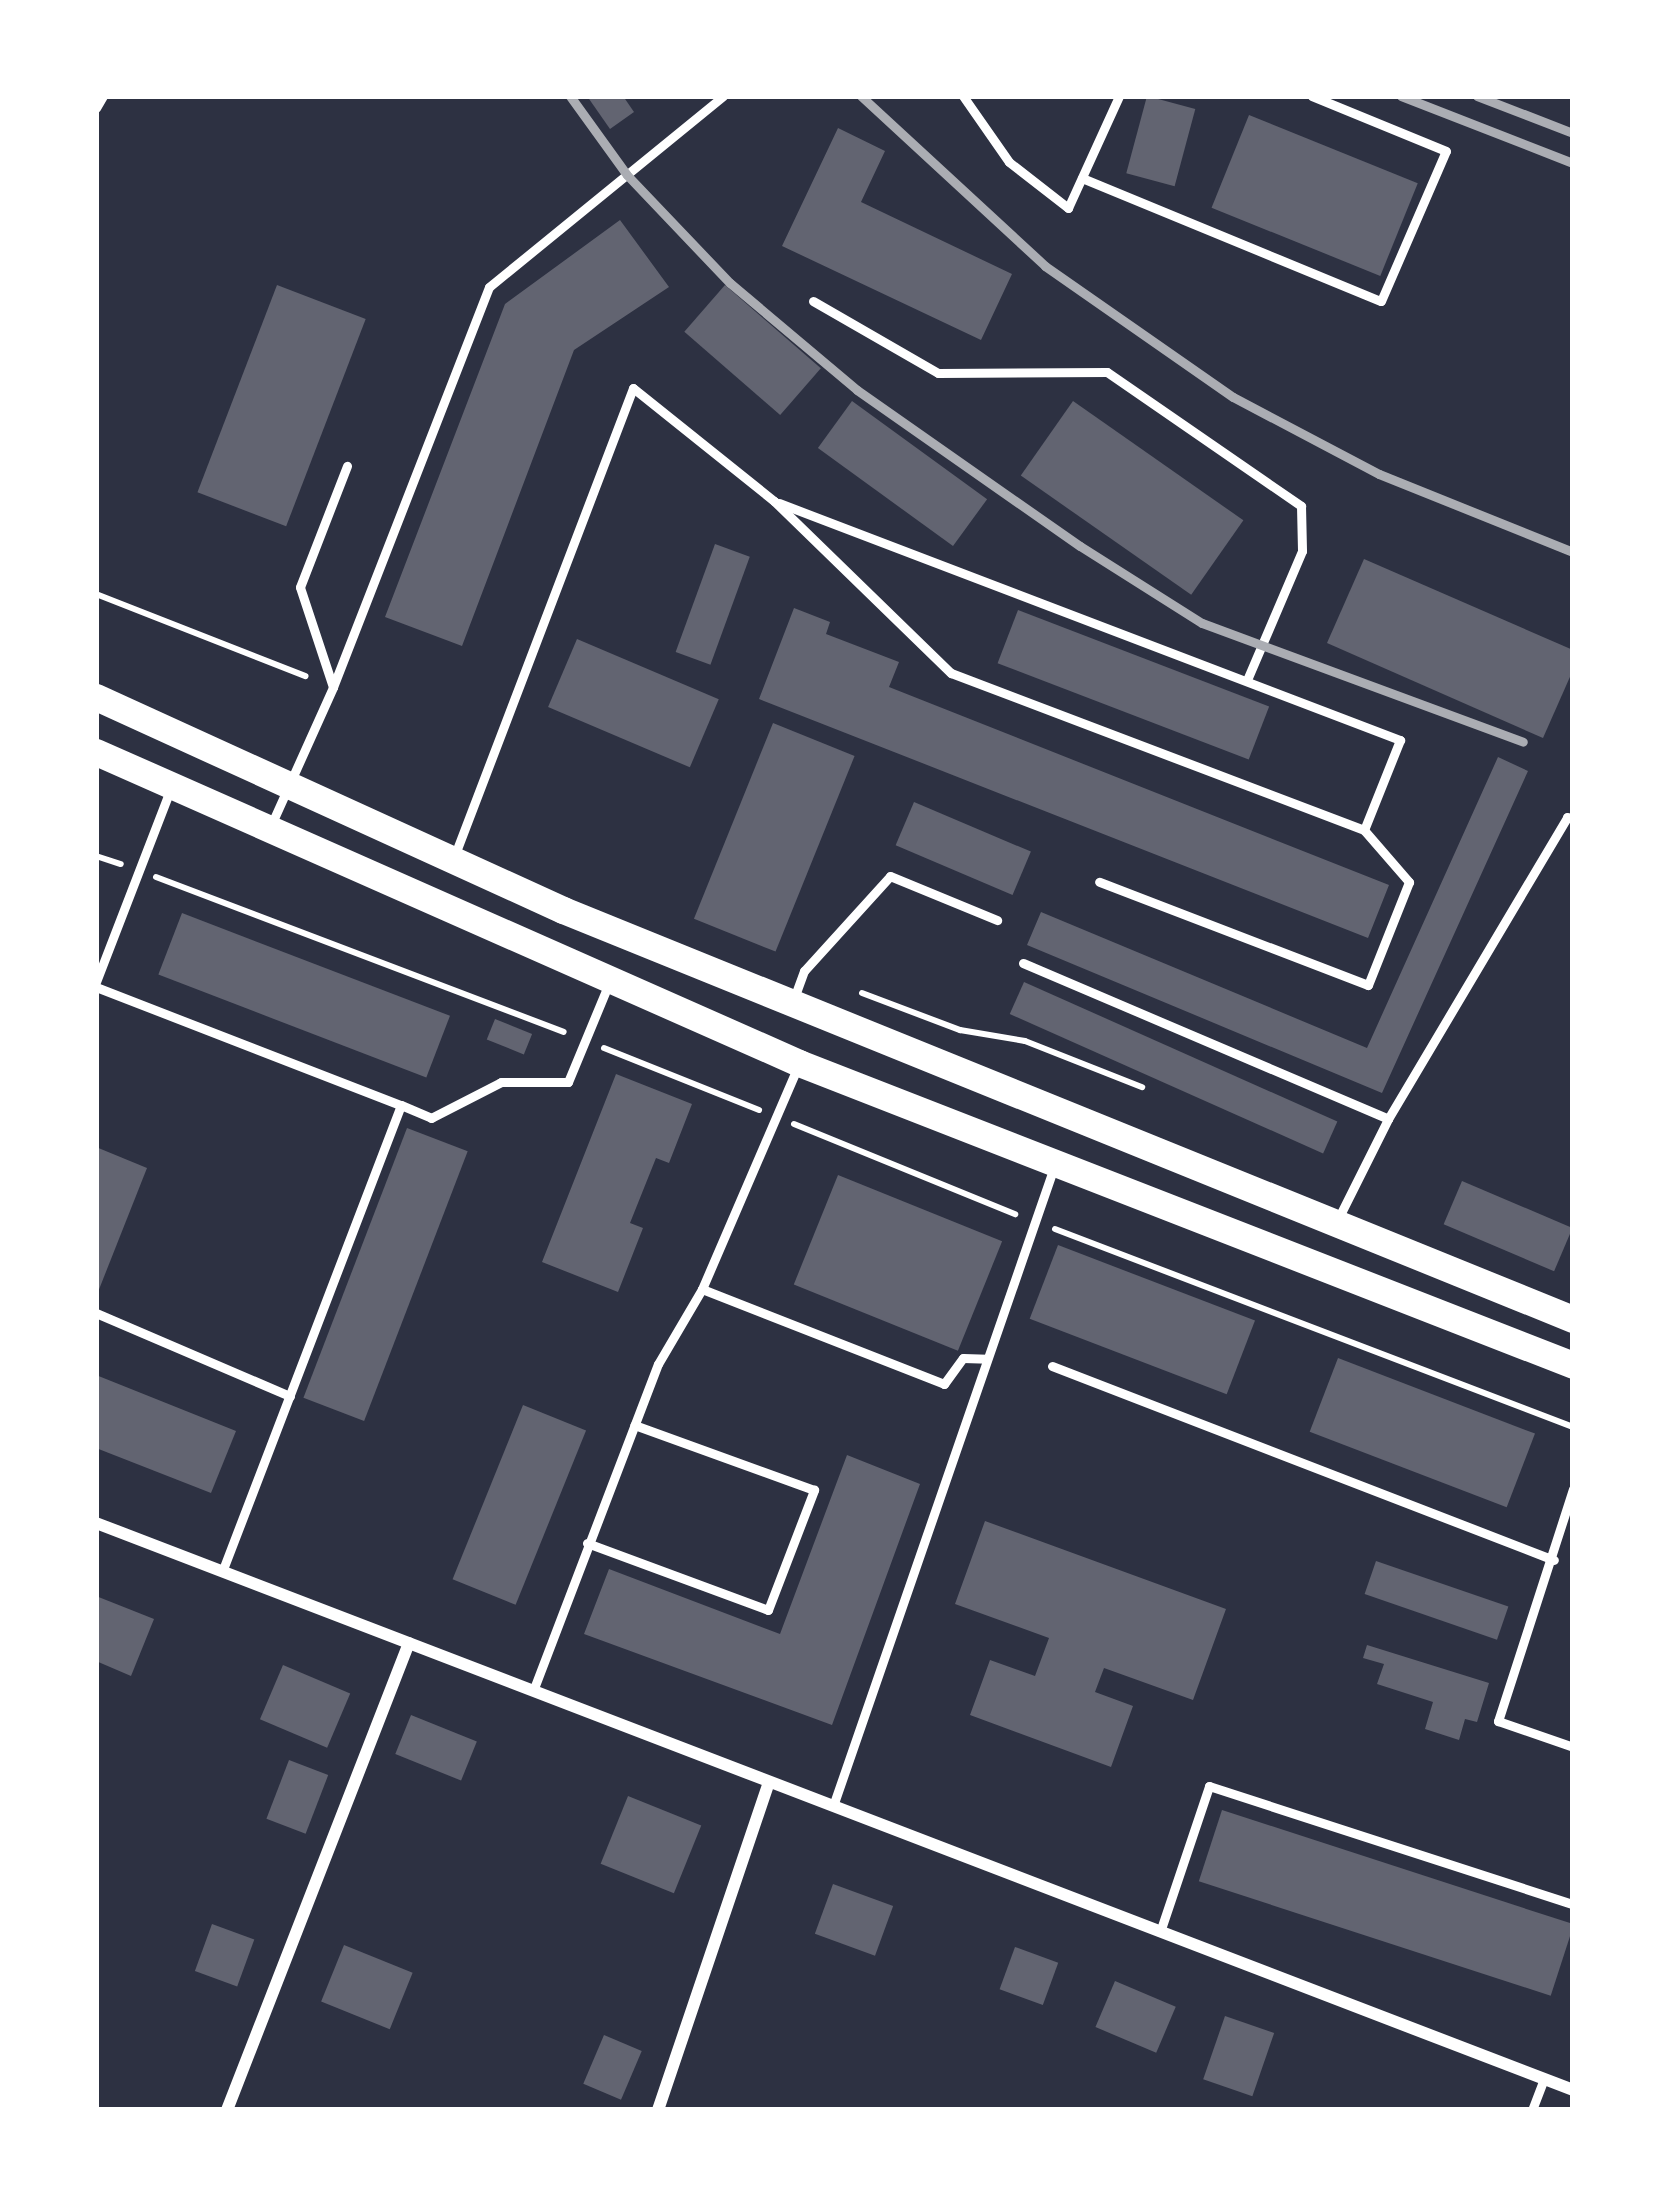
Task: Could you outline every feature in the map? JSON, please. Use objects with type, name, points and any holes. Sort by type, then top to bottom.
[{"type":"main road","points":[[96,697],[452,862],[791,1006],[1573,1318]]},
{"type":"main road","points":[[96,752],[799,1064],[1573,1365]]},
{"type":"street","points":[[96,1523],[768,1785],[1573,2090]]},
{"type":"street","points":[[227,2110],[409,1643]]},
{"type":"street","points":[[658,2110],[768,1785]]},
{"type":"lane","points":[[96,108],[104,96]]},
{"type":"lane","points":[[269,828],[333,687],[488,287],[724,96]]},
{"type":"lane","points":[[963,96],[1009,162],[1068,208],[1119,96]]},
{"type":"lane","points":[[1082,178],[1381,301],[1447,151],[1312,96]]},
{"type":"lane","points":[[813,301],[938,373],[1107,372],[1301,506],[1302,550],[1247,680]]},
{"type":"lane","points":[[452,862],[633,388],[774,501],[951,673],[1364,830],[1409,883],[1368,985],[1099,882]]},
{"type":"lane","points":[[333,687],[300,587],[347,466]]},
{"type":"lane","points":[[774,501],[1400,740],[1364,830]]},
{"type":"lane","points":[[172,784],[96,984],[431,1118],[501,1082],[568,1082],[609,983]]},
{"type":"lane","points":[[1337,1221],[1388,1119],[1567,817],[1573,819]]},
{"type":"lane","points":[[791,1006],[804,971],[890,876],[997,920]]},
{"type":"lane","points":[[1023,963],[1388,1119]]},
{"type":"lane","points":[[533,1691],[634,1425],[702,1289],[799,1064]]},
{"type":"lane","points":[[222,1572],[401,1106]]},
{"type":"lane","points":[[833,1806],[1055,1162]]},
{"type":"lane","points":[[702,1289],[944,1384],[963,1358],[987,1359]]},
{"type":"lane","points":[[96,1313],[290,1396]]},
{"type":"lane","points":[[1052,1366],[1554,1560]]},
{"type":"lane","points":[[587,1543],[768,1610],[814,1490],[634,1425]]},
{"type":"lane","points":[[1573,1489],[1554,1560],[1498,1720],[1573,1747]]},
{"type":"lane","points":[[1160,1931],[1209,1786],[1573,1904]]},
{"type":"lane","points":[[1532,2110],[1544,2079]]},
{"type":"path","points":[[96,594],[333,687]]},
{"type":"path","points":[[804,971],[960,1030],[1025,1041],[1142,1087]]},
{"type":"path","points":[[1035,1222],[1573,1427]]},
{"type":"building","points":[[587,96],[623,96],[634,112],[610,129]]},
{"type":"building","points":[[1147,96],[1195,109],[1175,186],[1126,173]]},
{"type":"building","points":[[1249,115],[1418,183],[1380,276],[1212,208]]},
{"type":"building","points":[[838,128],[885,151],[861,202],[1012,274],[981,340],[782,246]]},
{"type":"building","points":[[620,220],[669,287],[574,350],[462,646],[385,617],[505,304]]},
{"type":"building","points":[[277,285],[366,319],[286,526],[197,492]]},
{"type":"building","points":[[725,285],[821,368],[780,415],[684,332]]},
{"type":"building","points":[[852,401],[987,499],[953,546],[818,448]]},
{"type":"building","points":[[1073,401],[1243,520],[1191,595],[1021,476]]},
{"type":"building","points":[[715,544],[750,557],[710,665],[676,652]]},
{"type":"building","points":[[1364,559],[1573,650],[1573,670],[1543,738],[1327,643]]},
{"type":"building","points":[[794,608],[830,622],[826,634],[899,662],[889,687],[1389,885],[1368,938],[759,699]]},
{"type":"building","points":[[1018,610],[1269,706],[1249,760],[998,663]]},
{"type":"building","points":[[577,639],[719,699],[690,767],[548,707]]},
{"type":"building","points":[[773,723],[855,756],[776,952],[694,919]]},
{"type":"building","points":[[1498,757],[1528,771],[1382,1093],[1027,945],[1041,912],[1367,1048]]},
{"type":"building","points":[[914,802],[1031,852],[1013,895],[896,845]]},
{"type":"building","points":[[182,913],[450,1016],[426,1077],[158,975]]},
{"type":"building","points":[[1024,982],[1337,1122],[1323,1153],[1010,1014]]},
{"type":"building","points":[[495,1019],[532,1034],[524,1054],[487,1039]]},
{"type":"building","points":[[616,1074],[692,1104],[669,1163],[656,1158],[630,1223],[643,1228],[618,1292],[542,1262]]},
{"type":"building","points":[[407,1128],[468,1151],[364,1421],[303,1398]]},
{"type":"building","points":[[96,1147],[147,1168],[96,1297]]},
{"type":"building","points":[[838,1175],[1002,1241],[958,1351],[794,1284]]},
{"type":"building","points":[[1462,1181],[1572,1228],[1554,1271],[1444,1224]]},
{"type":"building","points":[[1058,1245],[1255,1321],[1227,1394],[1030,1319]]},
{"type":"building","points":[[1338,1358],[1535,1434],[1507,1507],[1310,1432]]},
{"type":"building","points":[[96,1375],[236,1431],[211,1493],[96,1448]]},
{"type":"building","points":[[523,1405],[586,1430],[516,1605],[453,1579]]},
{"type":"building","points":[[847,1455],[920,1484],[832,1725],[584,1634],[609,1569],[780,1634]]},
{"type":"building","points":[[985,1521],[1226,1609],[1193,1700],[1104,1668],[1095,1692],[1133,1706],[1111,1767],[970,1715],[990,1660],[1035,1676],[1049,1638],[955,1604]]},
{"type":"building","points":[[1376,1561],[1508,1607],[1497,1640],[1365,1594]]},
{"type":"building","points":[[96,1596],[154,1619],[131,1676],[96,1661]]},
{"type":"building","points":[[1367,1645],[1489,1683],[1477,1722],[1465,1719],[1459,1740],[1425,1729],[1433,1702],[1377,1684],[1384,1664],[1363,1658]]},
{"type":"building","points":[[283,1665],[350,1694],[327,1748],[260,1719]]},
{"type":"building","points":[[411,1715],[477,1742],[461,1781],[395,1754]]},
{"type":"building","points":[[289,1760],[328,1775],[306,1834],[266,1819]]},
{"type":"building","points":[[628,1796],[701,1826],[674,1893],[601,1864]]},
{"type":"building","points":[[1222,1810],[1573,1924],[1551,1996],[1199,1881]]},
{"type":"building","points":[[833,1884],[893,1906],[875,1956],[815,1934]]},
{"type":"building","points":[[212,1924],[254,1939],[237,1986],[195,1971]]},
{"type":"building","points":[[344,1945],[413,1973],[390,2029],[321,2002]]},
{"type":"building","points":[[1015,1947],[1058,1963],[1043,2005],[1000,1989]]},
{"type":"building","points":[[1115,1981],[1176,2007],[1156,2053],[1095,2027]]},
{"type":"building","points":[[1225,2016],[1274,2033],[1252,2096],[1203,2079]]},
{"type":"building","points":[[604,2035],[642,2051],[621,2100],[583,2084]]},
{"type":"railway","points":[[570,96],[627,175],[730,283],[857,390],[1080,546],[1202,623],[1523,742]]},
{"type":"railway","points":[[861,96],[1045,266],[1233,397],[1379,474],[1573,552]]},
{"type":"railway","points":[[1401,96],[1573,163]]},
{"type":"railway","points":[[1477,96],[1573,133]]}]
